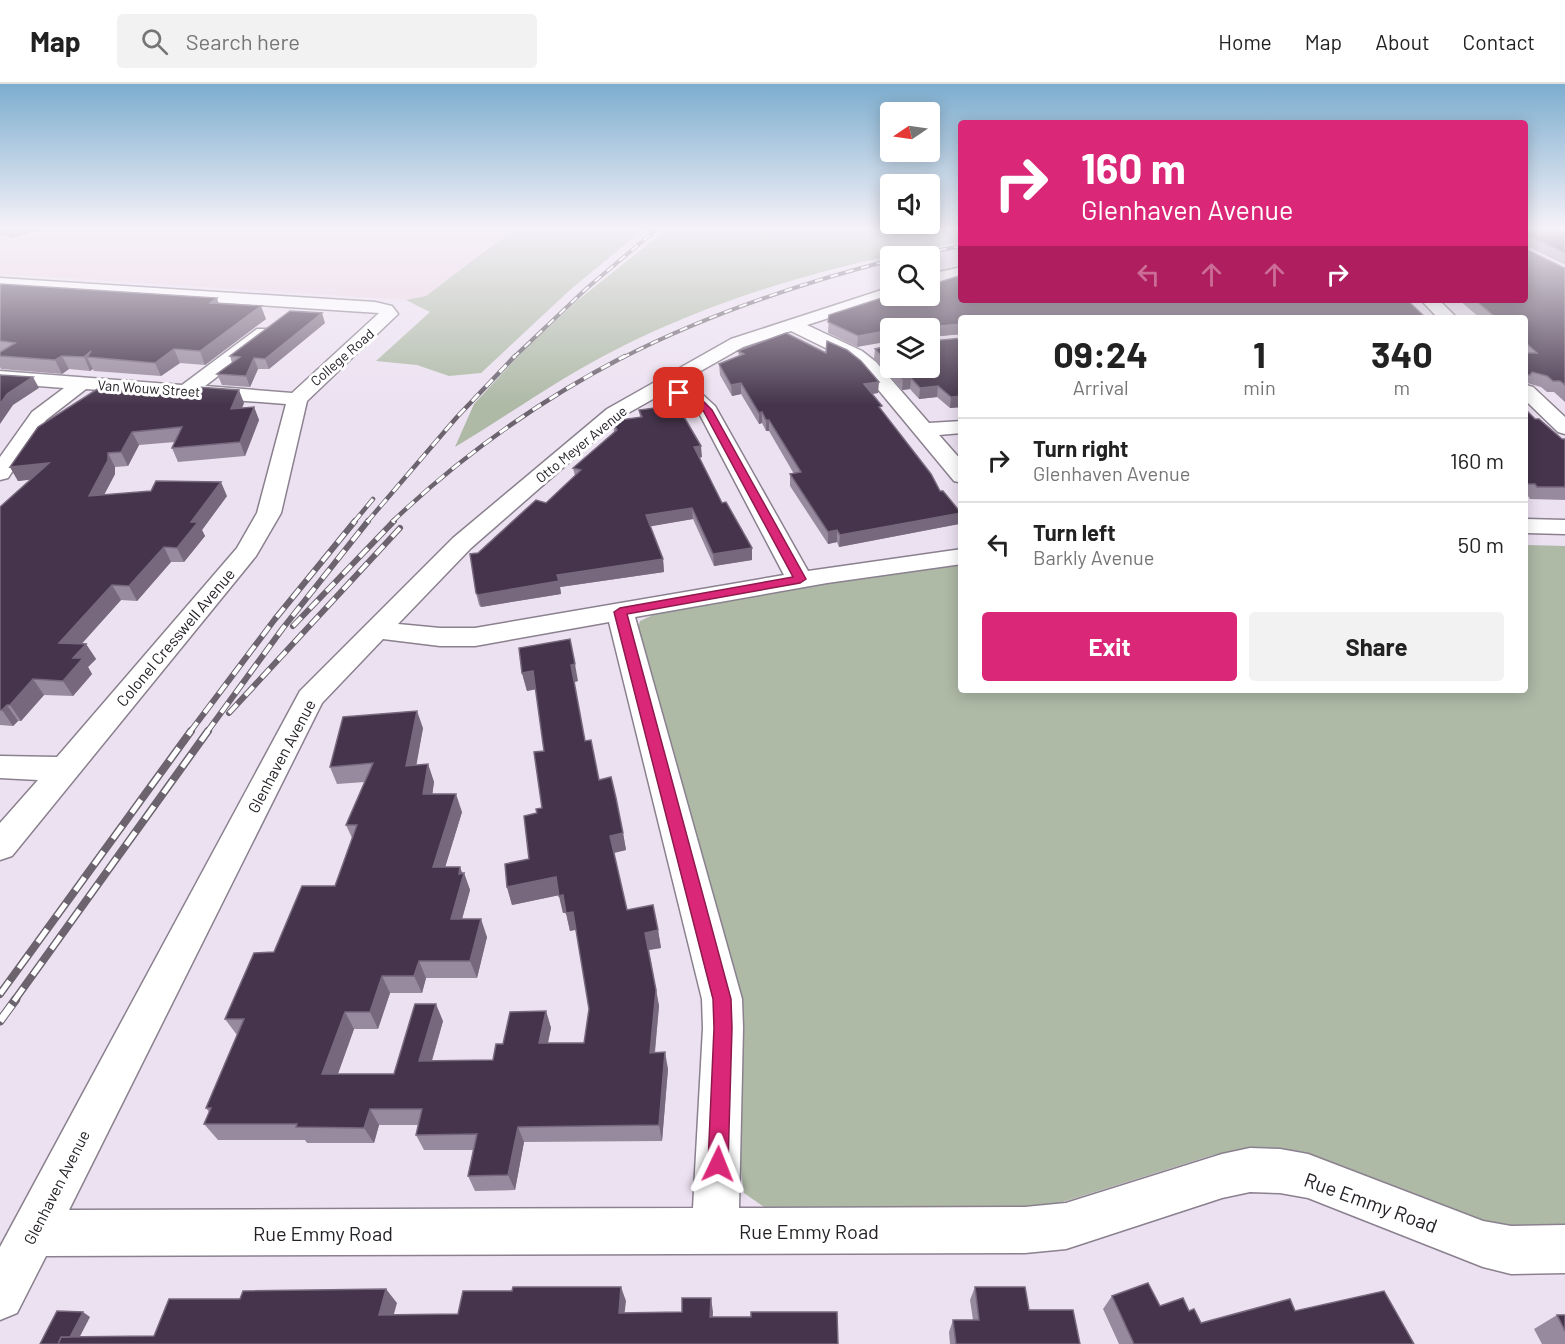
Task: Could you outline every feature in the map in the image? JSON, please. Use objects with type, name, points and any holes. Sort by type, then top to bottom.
[{"type":"street","name":"College Road","points":[[72,288],[381,308],[389,314],[297,399]]},
{"type":"street","name":"Otto Meyer Avenue","points":[[376,630],[462,543],[605,421],[637,400],[737,343],[880,295]]},
{"type":"street","points":[[186,391],[302,303]]},
{"type":"street","points":[[1432,303],[1445,315]]},
{"type":"street","points":[[789,324],[855,355],[869,366],[958,471]]},
{"type":"street","points":[[855,355],[880,350]]},
{"type":"street","name":"Van Wouw Street","points":[[0,377],[297,399]]},
{"type":"street","points":[[0,473],[39,416],[81,384]]},
{"type":"street","points":[[662,387],[696,399],[708,410],[800,579]]},
{"type":"street","points":[[1528,393],[1565,428]]},
{"type":"street","name":"Colonel Cresswell Avenue","points":[[0,847],[258,535],[268,513],[297,399]]},
{"type":"street","points":[[1528,413],[1549,413]]},
{"type":"street","points":[[924,430],[958,427]]},
{"type":"street","points":[[1528,526],[1565,527]]},
{"type":"street","points":[[376,630],[465,638],[800,579],[958,557]]},
{"type":"street","points":[[620,612],[722,999],[723,1028],[715,1231]]},
{"type":"street","name":"Glenhaven Avenue","points":[[0,1296],[310,698],[376,630]]},
{"type":"street","points":[[0,767],[63,769]]},
{"type":"street","name":"Rue Emmy Road","points":[[31,1233],[1044,1229],[1066,1226],[1222,1176],[1260,1170],[1308,1176],[1483,1244],[1511,1250],[1565,1249]]},
{"type":"shaded area","points":[[215,288],[437,288],[426,296],[406,300]]},
{"type":"green space","points":[[437,288],[572,288],[481,373],[449,376],[417,365],[376,361],[430,312],[406,300],[426,296]]},
{"type":"green space","points":[[594,288],[768,288],[701,311],[619,348],[556,383],[455,447],[474,404],[522,352]]},
{"type":"green space","points":[[1528,545],[1565,546],[1565,1226],[1499,1226],[1253,1150],[1213,1155],[1047,1207],[767,1209],[744,1193],[739,1154],[637,630],[640,621],[655,614],[832,583],[958,565],[958,693],[1528,693]]},
{"type":"building","points":[[0,288],[59,288],[217,298],[210,303],[261,306],[200,351],[174,349],[155,363],[87,357],[91,351],[84,357],[62,356],[55,360],[0,356],[0,352],[15,343],[0,341]]},
{"type":"building","points":[[940,288],[958,288],[958,303],[1410,303],[1423,315],[958,315],[958,324],[940,326],[940,318],[880,318],[880,332],[858,336],[828,322],[829,315],[880,299],[880,306],[940,306]]},
{"type":"building","points":[[1528,288],[1565,288],[1565,385],[1547,376],[1532,372],[1528,375],[1528,353],[1537,353],[1528,345],[1528,315],[1492,315],[1478,303],[1528,303]]},
{"type":"building","points":[[290,311],[322,313],[265,359],[254,358],[246,376],[217,374],[240,357],[230,356]]},
{"type":"building","points":[[786,333],[826,353],[827,341],[847,350],[861,361],[879,382],[864,384],[931,474],[940,491],[943,491],[958,509],[958,514],[840,535],[837,530],[828,532],[790,474],[801,472],[769,420],[766,420],[762,412],[759,413],[741,383],[731,385],[719,364],[744,354],[738,351]]},
{"type":"building","points":[[958,338],[958,396],[951,397],[938,386],[920,388],[911,378],[940,378],[940,340]]},
{"type":"building","points":[[0,375],[33,377],[7,394],[0,404]]},
{"type":"building","points":[[197,387],[239,390],[231,409],[254,407],[240,442],[172,448],[182,427],[132,432],[121,452],[108,453],[108,460],[89,496],[151,491],[156,481],[221,482],[191,522],[198,522],[177,548],[164,547],[129,586],[112,585],[59,643],[86,644],[73,658],[83,658],[63,681],[33,679],[10,705],[0,710],[0,507],[49,463],[10,467],[38,427],[99,388],[187,395]]},
{"type":"building","points":[[677,405],[701,446],[694,447],[722,503],[726,502],[752,548],[713,554],[692,508],[646,515],[663,559],[557,575],[559,581],[478,595],[476,593],[470,554],[478,553],[536,500],[546,503],[581,470],[573,468],[617,430],[613,421],[642,417],[639,410]]},
{"type":"building","points":[[1528,412],[1565,439],[1565,487],[1537,487],[1535,484],[1528,484]]},
{"type":"building","points":[[570,639],[575,664],[571,665],[585,741],[591,740],[599,780],[611,777],[616,798],[623,833],[610,836],[627,910],[653,905],[658,930],[645,933],[656,990],[650,1053],[665,1052],[659,1125],[518,1127],[508,1175],[468,1176],[477,1134],[416,1135],[422,1109],[370,1109],[364,1128],[296,1127],[297,1124],[204,1124],[211,1108],[206,1108],[244,1019],[225,1019],[254,953],[274,952],[302,886],[335,886],[357,825],[346,825],[373,763],[330,767],[343,717],[417,711],[406,766],[428,764],[423,794],[456,794],[433,867],[460,867],[459,874],[464,873],[451,919],[481,919],[470,961],[419,961],[414,976],[382,976],[370,1012],[345,1012],[322,1074],[394,1074],[415,1004],[436,1004],[419,1061],[493,1060],[496,1044],[503,1044],[510,1012],[546,1011],[539,1043],[584,1043],[589,1009],[573,912],[566,913],[563,895],[559,896],[556,877],[507,887],[505,864],[529,859],[524,816],[537,813],[536,809],[542,808],[534,752],[544,751],[533,671],[522,673],[519,648]]},
{"type":"building","points":[[1148,1283],[1160,1306],[1183,1298],[1189,1311],[1194,1309],[1201,1323],[1290,1299],[1295,1311],[1384,1291],[1414,1344],[1134,1344],[1112,1296]]},
{"type":"building","points":[[513,1287],[621,1287],[619,1313],[682,1312],[682,1298],[711,1298],[710,1317],[751,1317],[751,1312],[837,1312],[838,1344],[58,1344],[61,1337],[154,1336],[169,1299],[240,1299],[243,1291],[386,1289],[379,1315],[458,1314],[463,1291],[512,1291]]},
{"type":"building","points":[[975,1287],[1025,1287],[1029,1310],[1073,1310],[1080,1344],[956,1344],[953,1320],[979,1320]]},
{"type":"building","points":[[57,1311],[83,1312],[70,1337],[61,1337],[58,1344],[40,1344]]},
{"type":"building","points":[[1557,1315],[1565,1315],[1565,1331]]},
{"type":"railway","points":[[514,357],[587,288]]},
{"type":"railway","points":[[622,358],[720,314],[795,288]]},
{"type":"railway","points":[[392,522],[446,474],[502,431],[562,391],[625,356]]},
{"type":"railway","points":[[367,522],[457,417],[514,357]]},
{"type":"railway","points":[[354,522],[373,499]]},
{"type":"railway","points":[[190,732],[275,619],[355,521]]},
{"type":"railway","points":[[207,732],[283,628],[368,521]]},
{"type":"railway","points":[[293,626],[394,521]]},
{"type":"railway","points":[[229,713],[400,528]]},
{"type":"railway","points":[[0,994],[191,731]]},
{"type":"railway","points":[[14,1001],[208,731]]},
{"type":"railway","points":[[0,1021],[16,999]]},
{"type":"route","points":[[679,393],[696,399],[708,410],[800,579],[620,612],[722,999],[718,1164]]}]
